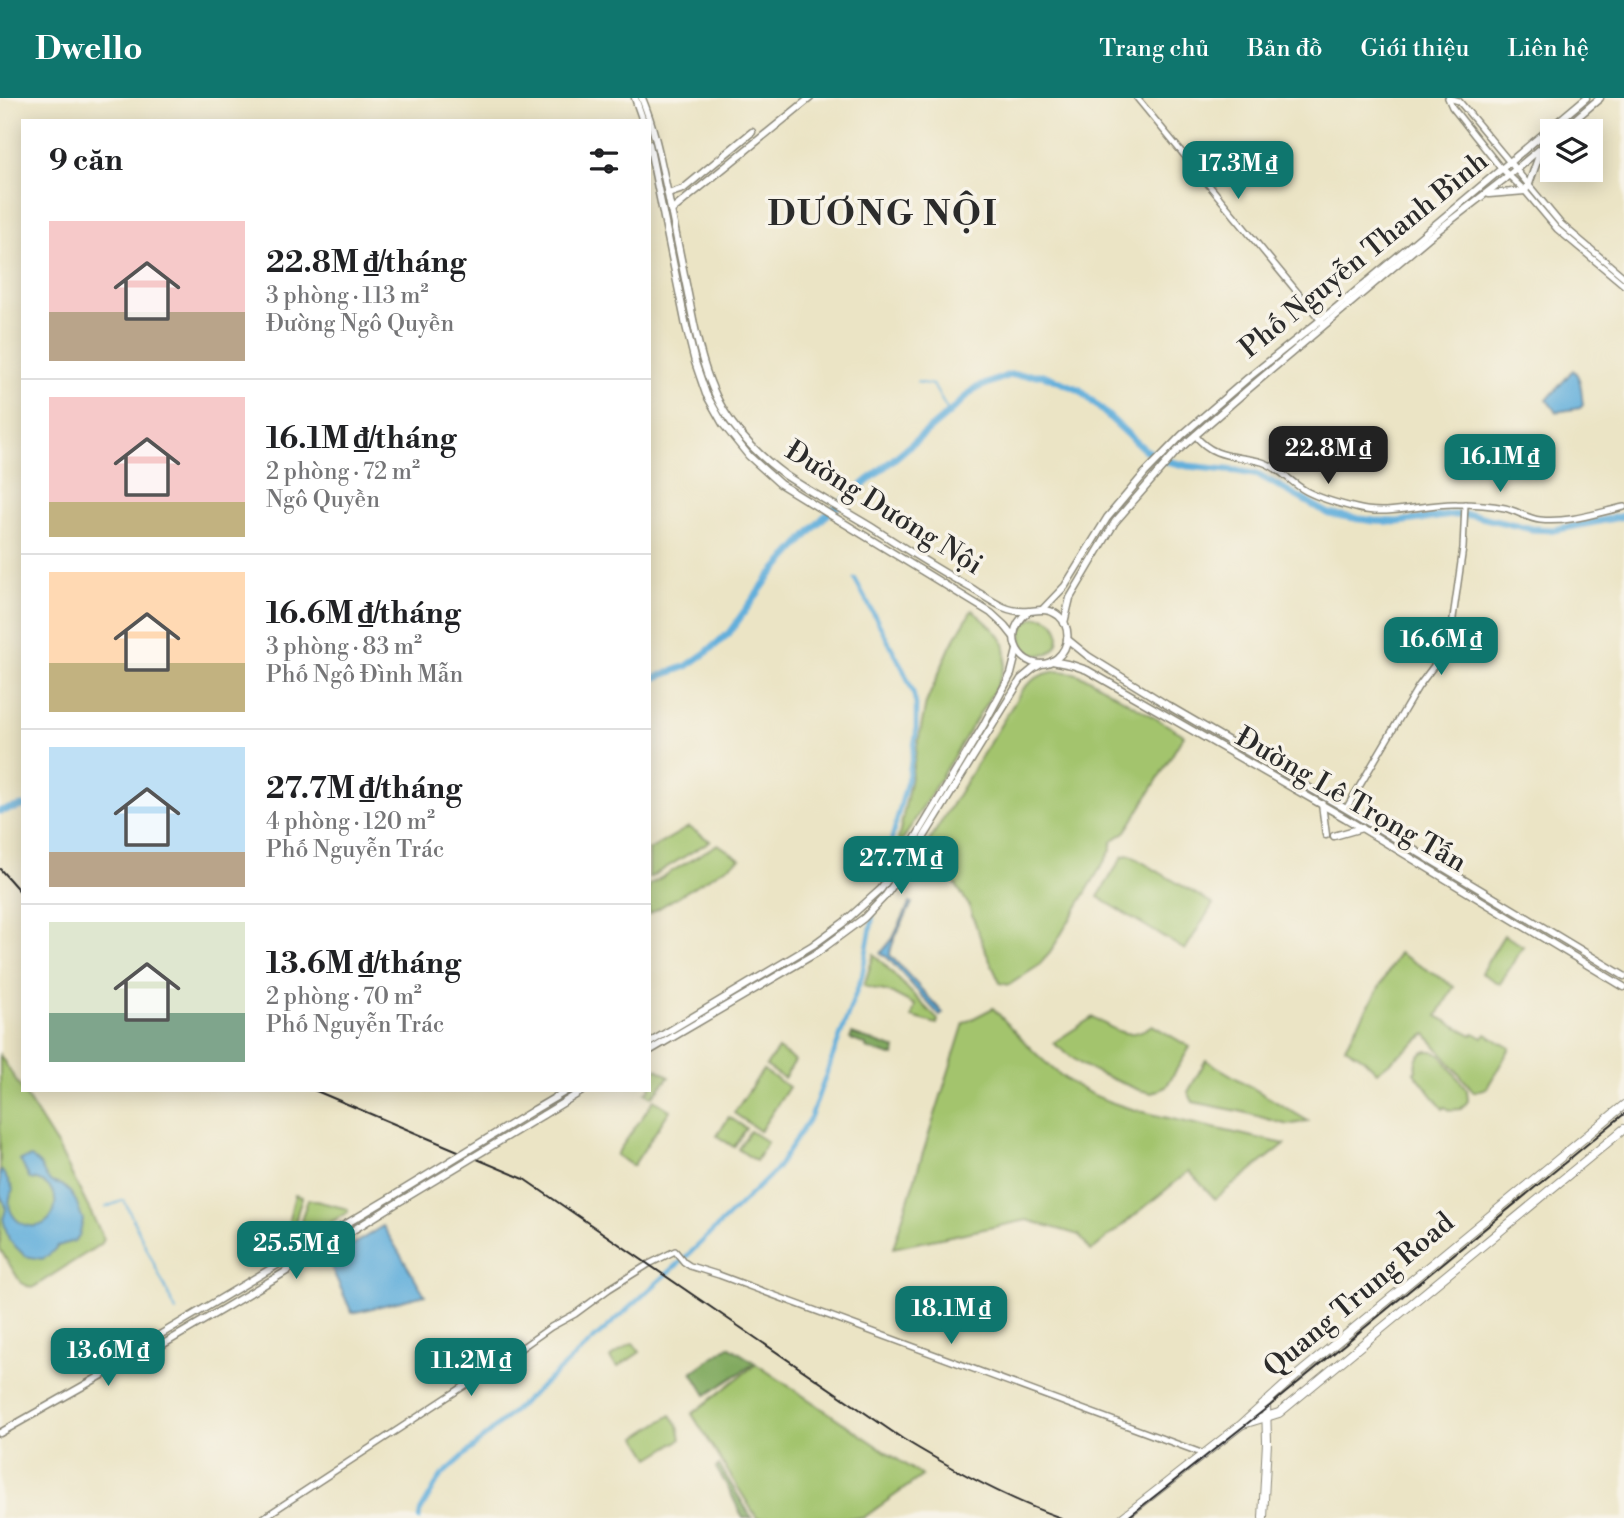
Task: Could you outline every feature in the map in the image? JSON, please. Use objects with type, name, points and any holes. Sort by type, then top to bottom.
[{"type":"highway","name":"Quang Trung Road","points":[[1122,1518],[1204,1454],[1218,1447],[1266,1402],[1624,1105]]},
{"type":"highway","name":"Quang Trung Road","points":[[1279,1413],[1624,1129]]},
{"type":"highway","points":[[1266,1402],[1268,1442]]},
{"type":"highway","points":[[1241,1425],[1279,1413]]},
{"type":"highway","points":[[1263,1518],[1270,1427],[1279,1413]]},
{"type":"highway","points":[[1241,1425],[1257,1425],[1268,1442]]},
{"type":"highway","points":[[1145,1500],[1151,1508]]},
{"type":"main road","points":[[635,98],[642,119]]},
{"type":"main road","name":"Đường Dương Nội","points":[[642,98],[649,119]]},
{"type":"main road","points":[[671,211],[810,98]]},
{"type":"main road","name":"Phố Nguyễn Thanh Bình","points":[[1064,623],[1070,598],[1115,522],[1176,452],[1322,323],[1586,98]]},
{"type":"main road","points":[[1575,119],[1600,98]]},
{"type":"main road","name":"Đường Dương Nội","points":[[651,126],[705,367],[731,422],[750,444],[785,475],[1005,608],[1028,612]]},
{"type":"main road","points":[[668,194],[683,189],[752,132]]},
{"type":"main road","name":"Phố Nguyễn Thanh Bình","points":[[1043,609],[1065,586],[1107,519],[1144,473],[1170,447],[1248,378],[1322,323],[1540,149]]},
{"type":"main road","points":[[1485,194],[1527,187],[1540,151]]},
{"type":"main road","name":"Đường Dương Nội","points":[[651,154],[695,362],[706,394],[723,424],[749,456],[780,484],[991,613],[1013,636]]},
{"type":"main road","points":[[696,179],[701,186]]},
{"type":"main road","points":[[686,327],[694,325]]},
{"type":"main road","points":[[937,579],[942,572]]},
{"type":"main road","points":[[651,1050],[813,945],[881,889],[1021,679],[1063,652],[1068,639],[1064,623],[1058,615],[1043,609],[1028,612],[1018,620],[1013,636],[1017,650],[1027,660],[1043,663]]},
{"type":"main road","name":"Đường Lê Trọng Tấn","points":[[1068,639],[1088,656],[1157,699],[1624,976]]},
{"type":"main road","points":[[986,728],[1011,674],[1017,650]]},
{"type":"main road","name":"Đường Lê Trọng Tấn","points":[[1052,661],[1087,670],[1322,804],[1624,987]]},
{"type":"main road","points":[[1322,804],[1330,835],[1362,828]]},
{"type":"main road","points":[[651,1041],[717,1007]]},
{"type":"main road","points":[[122,1364],[131,1352],[306,1244],[393,1196],[565,1092]]},
{"type":"main road","points":[[0,1433],[122,1364],[133,1362],[581,1092]]},
{"type":"street","points":[[1137,98],[1322,323]]},
{"type":"street","points":[[1448,98],[1459,101],[1516,169],[1557,229],[1624,285]]},
{"type":"street","points":[[1448,98],[1452,107],[1502,169],[1527,187],[1561,224],[1624,277]]},
{"type":"street","points":[[1452,107],[1459,101]]},
{"type":"street","points":[[1195,435],[1207,448],[1227,456],[1262,462],[1306,491],[1356,509],[1383,511],[1441,505],[1505,508],[1538,520],[1571,520],[1624,507]]},
{"type":"street","points":[[1346,809],[1418,687],[1449,648],[1453,637],[1453,618],[1464,548],[1464,506]]},
{"type":"street","points":[[263,1518],[486,1373],[609,1289],[669,1252],[675,1251],[690,1266],[1204,1454]]},
{"type":"green space","points":[[972,610],[1004,643],[1006,651],[1002,673],[896,851],[926,703],[951,645]]},
{"type":"green space","points":[[1040,617],[1053,623],[1059,636],[1053,649],[1040,655],[1027,649],[1021,636],[1027,623]]},
{"type":"green space","points":[[1060,671],[1087,678],[1184,735],[1126,831],[1112,843],[1111,850],[1050,953],[1038,966],[1009,985],[1000,983],[968,904],[956,885],[930,860],[927,845],[1022,690],[1039,676]]},
{"type":"green space","points":[[689,827],[710,841],[651,877],[651,849]]},
{"type":"green space","points":[[718,844],[740,859],[651,913],[651,884]]},
{"type":"green space","points":[[1130,855],[1213,904],[1185,950],[1098,897],[1123,856]]},
{"type":"green space","points":[[1504,935],[1523,946],[1500,984],[1481,973]]},
{"type":"green space","points":[[1399,953],[1454,986],[1437,1016],[1472,1035],[1474,1033],[1483,1038],[1486,1034],[1510,1048],[1487,1088],[1474,1092],[1426,1034],[1377,1072],[1363,1058],[1345,1047]]},
{"type":"green space","points":[[874,954],[938,1020],[937,1024],[912,1017],[915,1005],[892,993],[864,986]]},
{"type":"green space","points":[[993,1008],[1049,1066],[1097,1097],[1141,1111],[1285,1144],[1215,1199],[1189,1171],[1091,1251],[1079,1235],[1027,1220],[893,1248],[964,1023]]},
{"type":"green space","points":[[1093,1017],[1115,1030],[1129,1033],[1136,1033],[1152,1025],[1190,1047],[1166,1087],[1152,1093],[1139,1090],[1082,1065],[1053,1043]]},
{"type":"green space","points":[[852,1034],[896,1049],[894,1056],[866,1048],[866,1045],[850,1039]]},
{"type":"green space","points":[[778,1049],[795,1061],[784,1078],[766,1066]]},
{"type":"green space","points":[[1427,1051],[1441,1056],[1467,1090],[1468,1101],[1461,1109],[1443,1109],[1414,1072],[1417,1058]]},
{"type":"green space","points":[[0,1055],[58,1147],[104,1239],[102,1243],[32,1288],[21,1283],[0,1249]]},
{"type":"green space","points":[[1206,1060],[1308,1121],[1288,1125],[1193,1102],[1188,1092]]},
{"type":"green space","points":[[651,1068],[669,1077],[652,1097],[645,1093],[651,1092]]},
{"type":"green space","points":[[763,1070],[789,1087],[760,1131],[734,1113]]},
{"type":"green space","points":[[654,1100],[670,1110],[633,1166],[616,1155]]},
{"type":"green space","points":[[729,1117],[746,1128],[734,1147],[717,1136]]},
{"type":"green space","points":[[750,1131],[767,1142],[756,1161],[738,1149]]},
{"type":"green space","points":[[295,1195],[302,1197],[295,1225],[298,1241],[294,1244],[289,1225]]},
{"type":"green space","points":[[308,1199],[348,1209],[348,1212],[304,1238],[300,1229]]},
{"type":"green space","points":[[633,1343],[640,1352],[616,1366],[610,1359],[612,1356]]},
{"type":"green space","points":[[729,1346],[755,1363],[706,1395],[692,1372]]},
{"type":"green space","points":[[756,1364],[922,1476],[863,1518],[757,1518],[692,1414]]},
{"type":"green space","points":[[671,1415],[678,1425],[681,1439],[650,1458],[637,1437]]},
{"type":"green space","points":[[719,1465],[752,1518],[743,1518],[716,1468]]},
{"type":"water","points":[[1573,370],[1580,381],[1583,405],[1580,408],[1556,412],[1547,400]]},
{"type":"water","points":[[910,902],[912,903],[895,937],[890,955],[943,1013],[940,1016],[881,953],[893,938]]},
{"type":"water","points":[[31,1157],[51,1182],[62,1185],[70,1192],[83,1220],[79,1236],[74,1241],[58,1246],[42,1259],[25,1256],[9,1240],[3,1219],[5,1204],[0,1195],[2,1171],[13,1189],[9,1206],[17,1220],[25,1225],[36,1226],[52,1216],[55,1198],[51,1189],[43,1182],[30,1179],[20,1160]]},
{"type":"water","points":[[383,1226],[425,1295],[352,1313],[328,1260]]},
{"type":"waterway","points":[[651,679],[687,666],[707,652],[729,633],[770,576],[823,518],[974,389],[1009,375],[1043,375],[1080,390],[1144,449],[1163,460],[1259,475],[1329,514],[1397,522],[1473,515],[1532,529],[1554,530],[1624,516]]},
{"type":"waterway","points":[[917,382],[933,385],[949,413]]},
{"type":"waterway","points":[[855,579],[903,669],[916,705],[916,734],[909,772],[884,869]]},
{"type":"waterway","points":[[0,811],[21,806]]},
{"type":"waterway","points":[[419,1518],[441,1476],[686,1257],[776,1170],[811,1116],[862,976],[873,916]]},
{"type":"waterway","points":[[106,1207],[124,1200],[176,1311]]},
{"type":"railway","points":[[0,869],[21,893]]},
{"type":"railway","points":[[319,1092],[524,1179],[903,1439],[980,1483],[1061,1518]]},
{"type":"railway","points":[[1127,1518],[1272,1404],[1624,1114]]},
{"type":"district","name":"DƯƠNG NỘI","points":[[883,214]]}]
